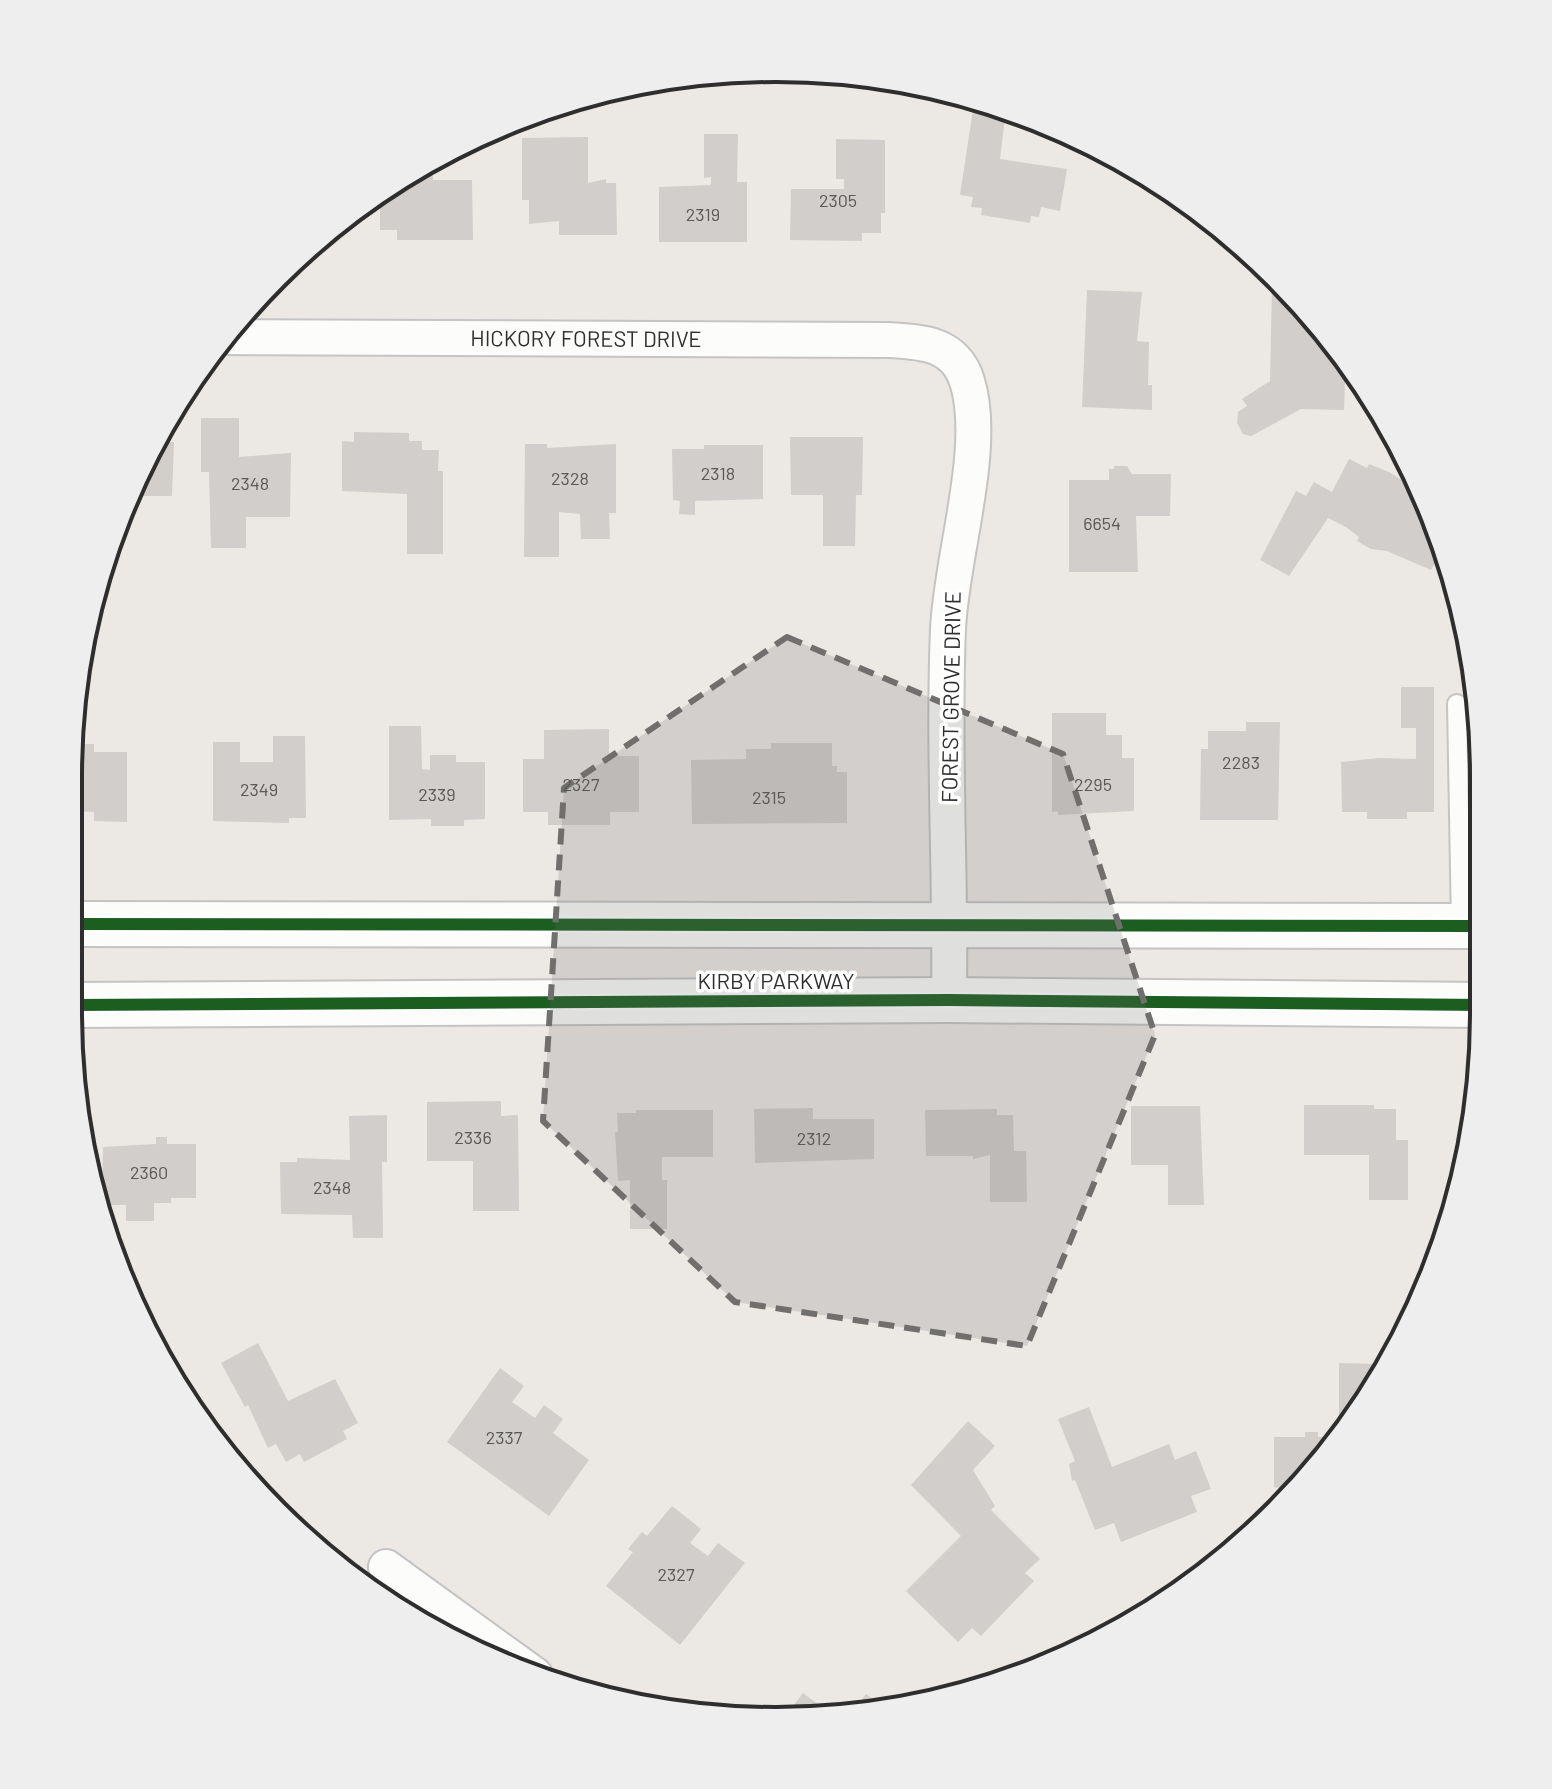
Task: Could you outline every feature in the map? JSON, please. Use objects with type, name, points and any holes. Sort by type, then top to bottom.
[{"type":"main road","points":[[82,924],[1470,925]]},
{"type":"main road","name":"KIRBY PARKWAY","points":[[82,1005],[949,1000],[1470,1005]]},
{"type":"street","name":"HICKORY FOREST DRIVE","points":[[239,337],[888,340],[935,345],[949,352]]},
{"type":"street","name":"FOREST GROVE DRIVE","points":[[949,352],[961,365],[967,381],[972,415],[970,462],[948,627],[949,1000]]},
{"type":"street","points":[[386,1567],[499,1649]]},
{"type":"lane","points":[[1457,704],[1470,896]]},
{"type":"highlighted area","points":[[787,637],[1063,754],[1155,1035],[1027,1346],[735,1302],[543,1121],[564,788]]},
{"type":"building","points":[[973,111],[1005,121],[1000,159],[1067,169],[1060,211],[1041,207],[1039,217],[1031,216],[1030,223],[981,215],[982,208],[971,207],[973,197],[960,195]]},
{"type":"building","points":[[704,134],[738,134],[737,182],[747,182],[747,242],[659,242],[659,187],[711,185],[711,177],[704,178]]},
{"type":"building","points":[[588,137],[588,183],[606,179],[606,183],[616,183],[617,235],[559,235],[559,221],[529,224],[529,200],[522,200],[522,138]]},
{"type":"building","points":[[836,139],[885,140],[885,213],[881,213],[881,233],[862,233],[862,241],[790,240],[791,189],[844,189],[844,179],[836,179]]},
{"type":"building","points":[[433,173],[433,180],[472,180],[473,240],[397,240],[397,230],[380,230],[380,206],[429,175]]},
{"type":"building","points":[[1087,290],[1142,292],[1137,341],[1149,342],[1148,385],[1152,385],[1152,410],[1082,407]]},
{"type":"building","points":[[1272,290],[1298,318],[1346,380],[1344,410],[1301,409],[1251,436],[1243,434],[1237,423],[1238,412],[1247,406],[1242,399],[1270,381]]},
{"type":"building","points":[[201,418],[239,418],[239,457],[291,453],[290,517],[246,517],[246,548],[211,548],[209,472],[201,472]]},
{"type":"building","points":[[354,432],[409,433],[409,441],[422,441],[422,450],[439,450],[438,471],[443,471],[443,554],[407,554],[407,494],[342,491],[342,441],[354,442]]},
{"type":"building","points":[[790,437],[863,437],[862,495],[856,495],[855,546],[823,546],[823,495],[791,495]]},
{"type":"building","points":[[168,442],[174,442],[172,496],[141,496]]},
{"type":"building","points":[[525,444],[547,444],[547,448],[616,444],[616,513],[609,513],[610,539],[581,539],[580,514],[559,512],[559,557],[524,557]]},
{"type":"building","points":[[704,445],[763,445],[763,499],[695,501],[695,515],[679,514],[680,501],[673,500],[672,449],[704,449]]},
{"type":"building","points":[[1349,459],[1367,468],[1369,464],[1389,472],[1404,481],[1433,553],[1436,562],[1431,570],[1387,551],[1371,549],[1357,541],[1359,537],[1346,527],[1328,518],[1289,576],[1260,560],[1296,491],[1306,496],[1314,482],[1332,492]]},
{"type":"building","points":[[1114,466],[1127,466],[1132,474],[1171,474],[1170,516],[1136,516],[1138,572],[1069,572],[1069,480],[1109,480],[1109,469],[1114,469]]},
{"type":"building","points":[[1401,687],[1434,687],[1434,812],[1407,812],[1407,819],[1367,819],[1367,812],[1342,812],[1341,762],[1379,758],[1416,759],[1416,728],[1401,728]]},
{"type":"building","points":[[1052,713],[1106,713],[1106,735],[1122,735],[1122,758],[1134,758],[1134,811],[1058,815],[1058,811],[1052,812]]},
{"type":"building","points":[[1246,722],[1280,722],[1278,820],[1200,820],[1201,749],[1208,749],[1208,731],[1246,731]]},
{"type":"building","points":[[389,726],[421,726],[422,769],[430,770],[430,755],[456,755],[456,762],[485,762],[485,819],[464,820],[464,826],[431,826],[431,819],[389,820]]},
{"type":"building","points":[[609,729],[609,756],[639,756],[639,812],[610,812],[610,825],[548,825],[548,812],[523,812],[523,759],[544,759],[544,730]]},
{"type":"building","points":[[273,736],[305,736],[306,818],[289,818],[289,823],[213,821],[213,742],[240,742],[240,762],[273,762]]},
{"type":"building","points":[[771,743],[832,743],[832,766],[837,766],[837,772],[847,772],[847,823],[692,824],[691,760],[746,759],[746,749],[771,749]]},
{"type":"building","points":[[83,744],[94,744],[94,752],[127,752],[127,822],[94,821],[94,812],[82,811]]},
{"type":"building","points":[[501,1101],[501,1116],[518,1115],[519,1211],[473,1211],[473,1161],[427,1161],[427,1102]]},
{"type":"building","points":[[1304,1105],[1374,1105],[1374,1109],[1396,1109],[1396,1140],[1408,1140],[1408,1200],[1369,1200],[1369,1155],[1304,1155]]},
{"type":"building","points":[[1131,1106],[1200,1106],[1204,1205],[1168,1205],[1168,1165],[1131,1165]]},
{"type":"building","points":[[813,1108],[813,1119],[874,1119],[874,1159],[755,1163],[754,1109]]},
{"type":"building","points":[[997,1109],[997,1115],[1013,1115],[1014,1151],[1026,1151],[1027,1202],[990,1202],[990,1155],[973,1159],[973,1156],[926,1156],[925,1110]]},
{"type":"building","points":[[636,1110],[713,1110],[713,1157],[662,1157],[662,1180],[667,1180],[667,1229],[630,1229],[630,1180],[618,1181],[615,1132],[618,1132],[617,1113],[636,1113]]},
{"type":"building","points":[[387,1115],[387,1162],[382,1162],[383,1238],[353,1238],[352,1215],[281,1214],[280,1162],[297,1162],[297,1158],[350,1160],[349,1116]]},
{"type":"building","points":[[156,1137],[167,1137],[167,1144],[196,1144],[196,1198],[171,1198],[171,1203],[154,1203],[154,1221],[126,1221],[126,1205],[110,1205],[102,1179],[103,1147],[156,1144]]},
{"type":"building","points":[[258,1343],[288,1401],[335,1379],[358,1423],[343,1431],[347,1439],[304,1462],[300,1454],[286,1462],[276,1444],[268,1448],[248,1405],[245,1407],[221,1363]]},
{"type":"building","points":[[1339,1363],[1375,1364],[1353,1399],[1339,1418]]},
{"type":"building","points":[[500,1368],[524,1386],[512,1402],[535,1418],[544,1405],[563,1419],[553,1433],[589,1460],[549,1516],[447,1442]]},
{"type":"building","points":[[1089,1407],[1112,1467],[1169,1444],[1175,1460],[1196,1451],[1211,1489],[1191,1496],[1197,1512],[1121,1542],[1114,1523],[1095,1530],[1075,1480],[1072,1481],[1069,1464],[1075,1461],[1058,1419]]},
{"type":"building","points":[[968,1421],[995,1446],[973,1470],[995,1506],[991,1510],[1040,1559],[1025,1573],[1034,1581],[981,1636],[972,1628],[958,1642],[906,1591],[961,1536],[911,1485]]},
{"type":"building","points":[[1305,1432],[1318,1432],[1318,1437],[1325,1437],[1298,1471],[1282,1488],[1274,1487],[1274,1437],[1305,1437]]},
{"type":"building","points":[[672,1506],[701,1529],[690,1543],[708,1556],[718,1543],[745,1563],[680,1645],[606,1586],[633,1552],[628,1549],[642,1532],[647,1536]]},
{"type":"building","points":[[803,1693],[820,1706],[793,1707]]},
{"type":"building","points":[[866,1694],[874,1700],[867,1701],[860,1702]]},
{"type":"cycle path","points":[[82,924],[1470,926]]},
{"type":"cycle path","points":[[82,1005],[949,1000],[1470,1005]]}]
